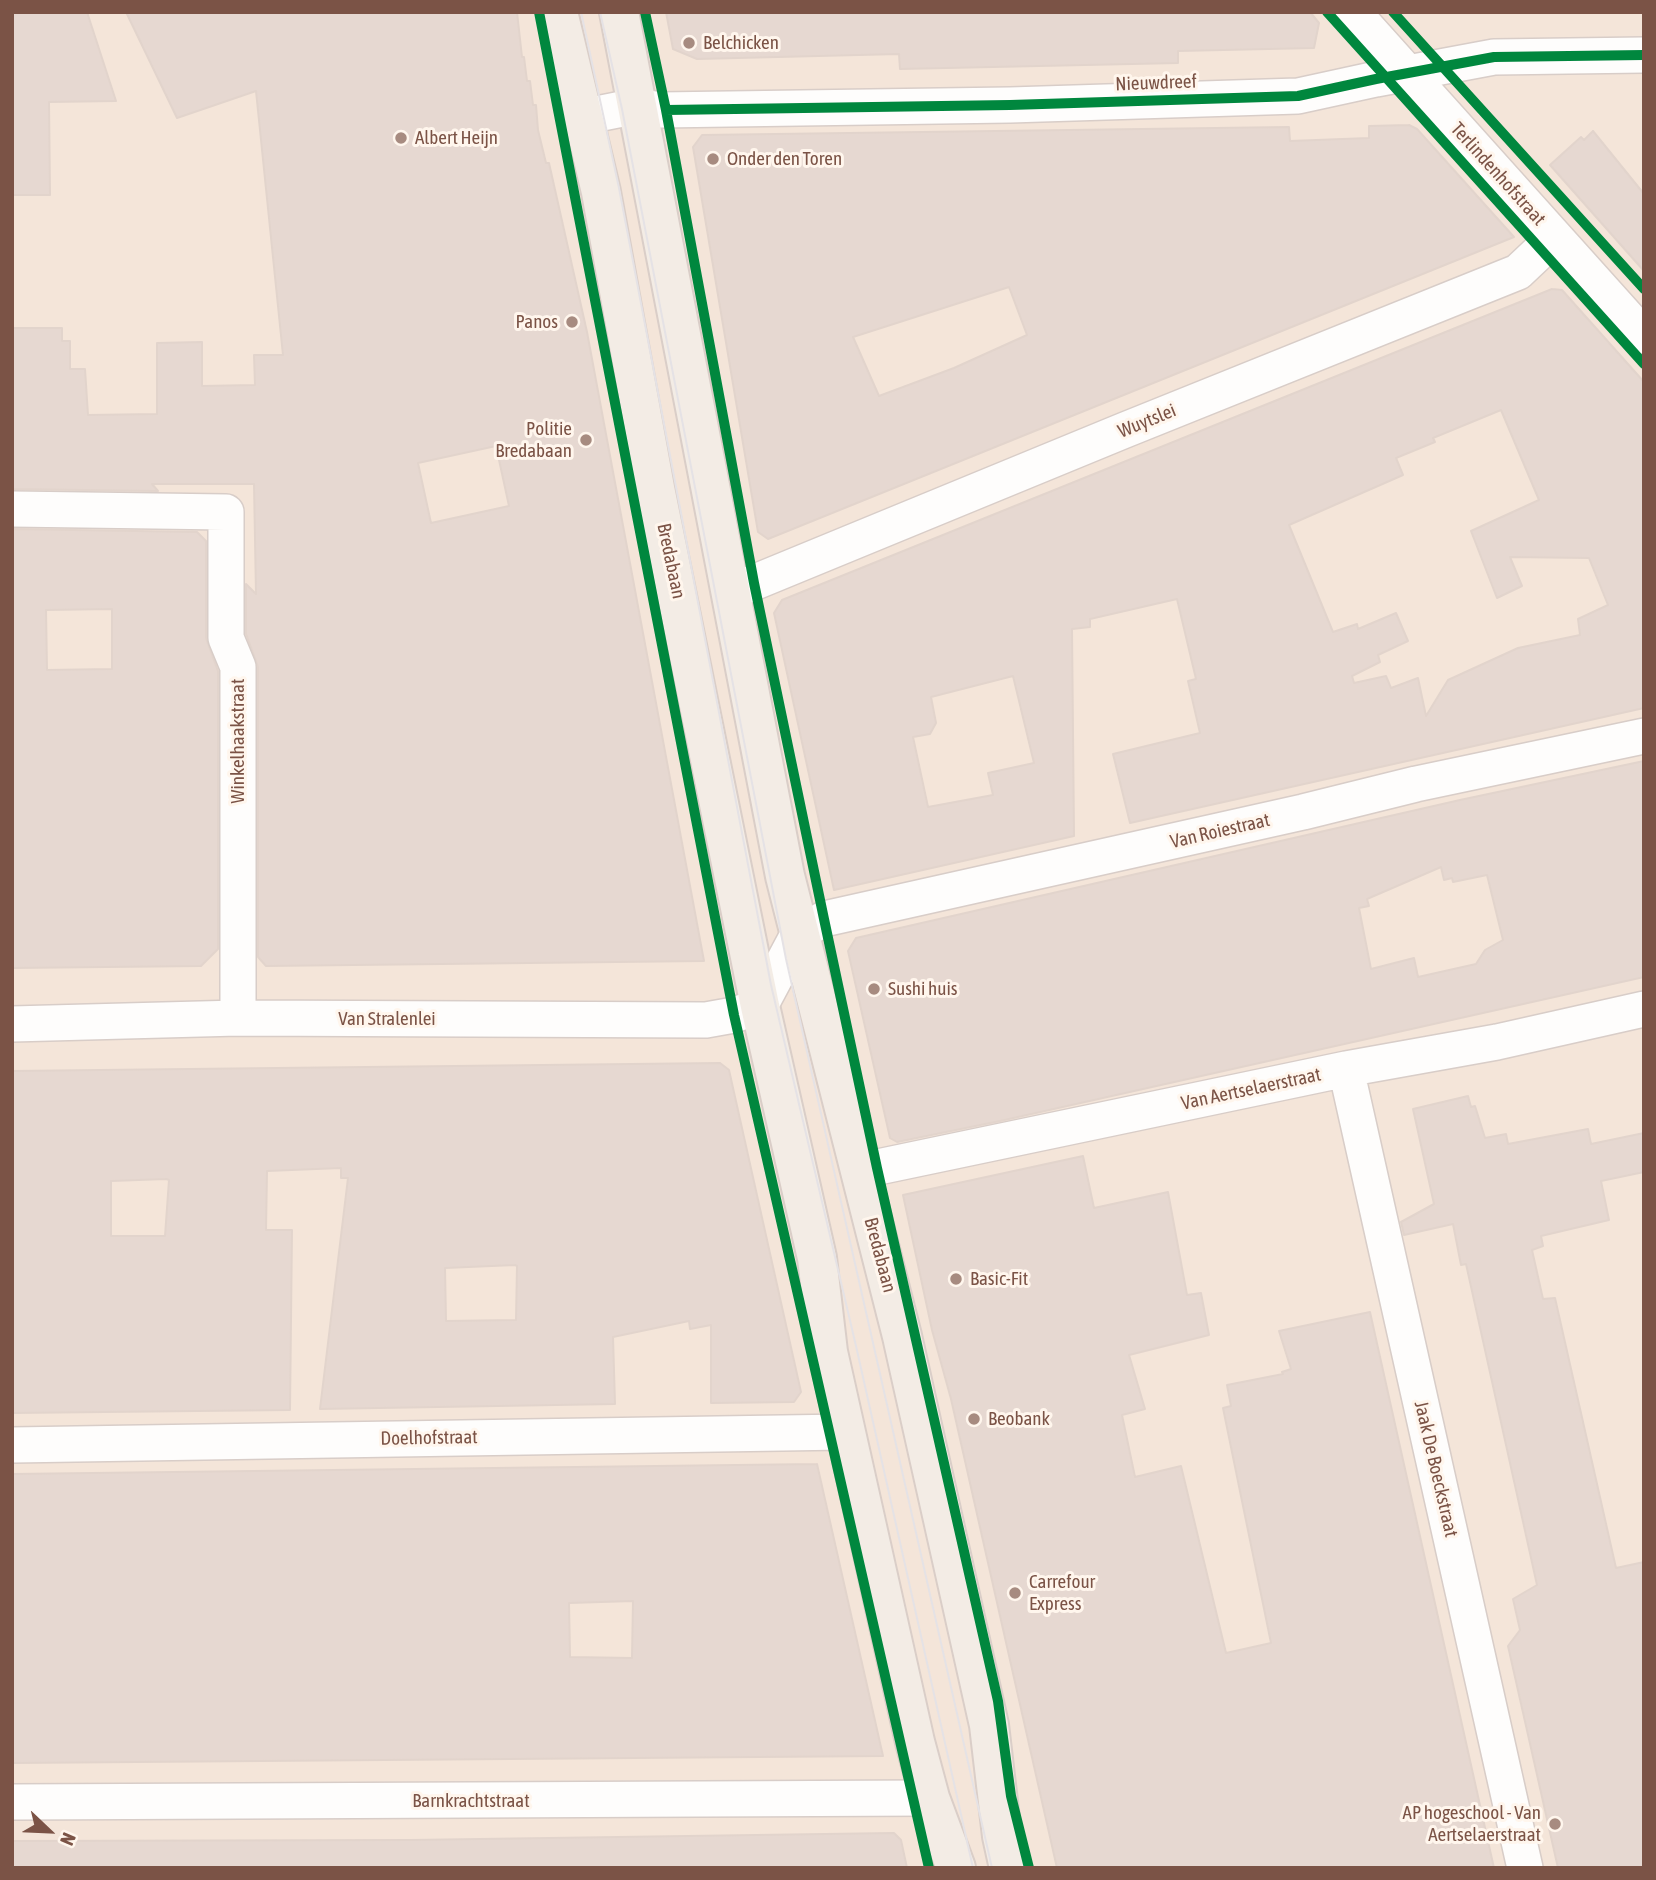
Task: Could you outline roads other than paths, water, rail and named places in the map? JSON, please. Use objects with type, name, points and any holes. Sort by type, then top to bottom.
[{"type":"main road","name":"Bredabaan","points":[[558,12],[601,192],[655,488],[760,1006],[817,1258],[828,1352],[915,1742],[930,1798],[956,1868]]},
{"type":"main road","name":"Bredabaan","points":[[619,12],[785,876],[902,1336],[989,1725],[1002,1836],[1009,1868]]},
{"type":"street","name":"Terlindenhofstraat","points":[[1353,12],[1644,335]]},
{"type":"street","name":"Nieuwdreef","points":[[638,106],[660,110],[1010,105],[1298,96],[1494,57],[1644,55]]},
{"type":"street","points":[[582,117],[638,106]]},
{"type":"street","name":"Wuytslei","points":[[731,592],[1518,272],[1555,237]]},
{"type":"street","name":"Winkelhaakstraat","points":[[12,509],[226,512],[226,638],[239,667],[239,1018]]},
{"type":"street","name":"Van Roiestraat","points":[[799,933],[824,919],[1303,813],[1416,784],[1644,736]]},
{"type":"street","points":[[760,1006],[799,933]]},
{"type":"street","name":"Van Stralenlei","points":[[12,1024],[239,1018],[706,1020],[734,1015],[760,1006]]},
{"type":"street","name":"Van Aertselaerstraat","points":[[859,1171],[1346,1069],[1497,1042],[1644,1009]]},
{"type":"street","name":"Jaak De Boeckstraat","points":[[1346,1069],[1525,1868]]},
{"type":"street","name":"Doelhofstraat","points":[[12,1445],[846,1432]]},
{"type":"street","name":"Barnkrachtstraat","points":[[12,1802],[930,1798]]},
{"type":"tram line","points":[[581,12],[619,188],[771,985],[856,1346],[973,1868]]},
{"type":"tram line","points":[[600,12],[622,109],[786,959],[992,1868]]},
{"type":"place","name":"Belchicken","points":[[689,43]]},
{"type":"place","name":"Albert Heijn","points":[[401,138]]},
{"type":"place","name":"Onder den Toren","points":[[713,159]]},
{"type":"place","name":"Panos","points":[[572,322]]},
{"type":"place","name":"Politie Bredabaan","points":[[586,440]]},
{"type":"place","name":"Sushi huis","points":[[874,989]]},
{"type":"place","name":"Basic-Fit","points":[[956,1279]]},
{"type":"place","name":"Beobank","points":[[974,1419]]},
{"type":"place","name":"Carrefour Express","points":[[1015,1593]]},
{"type":"place","name":"AP hogeschool - Van Aertselaerstraat","points":[[1555,1824]]}]
